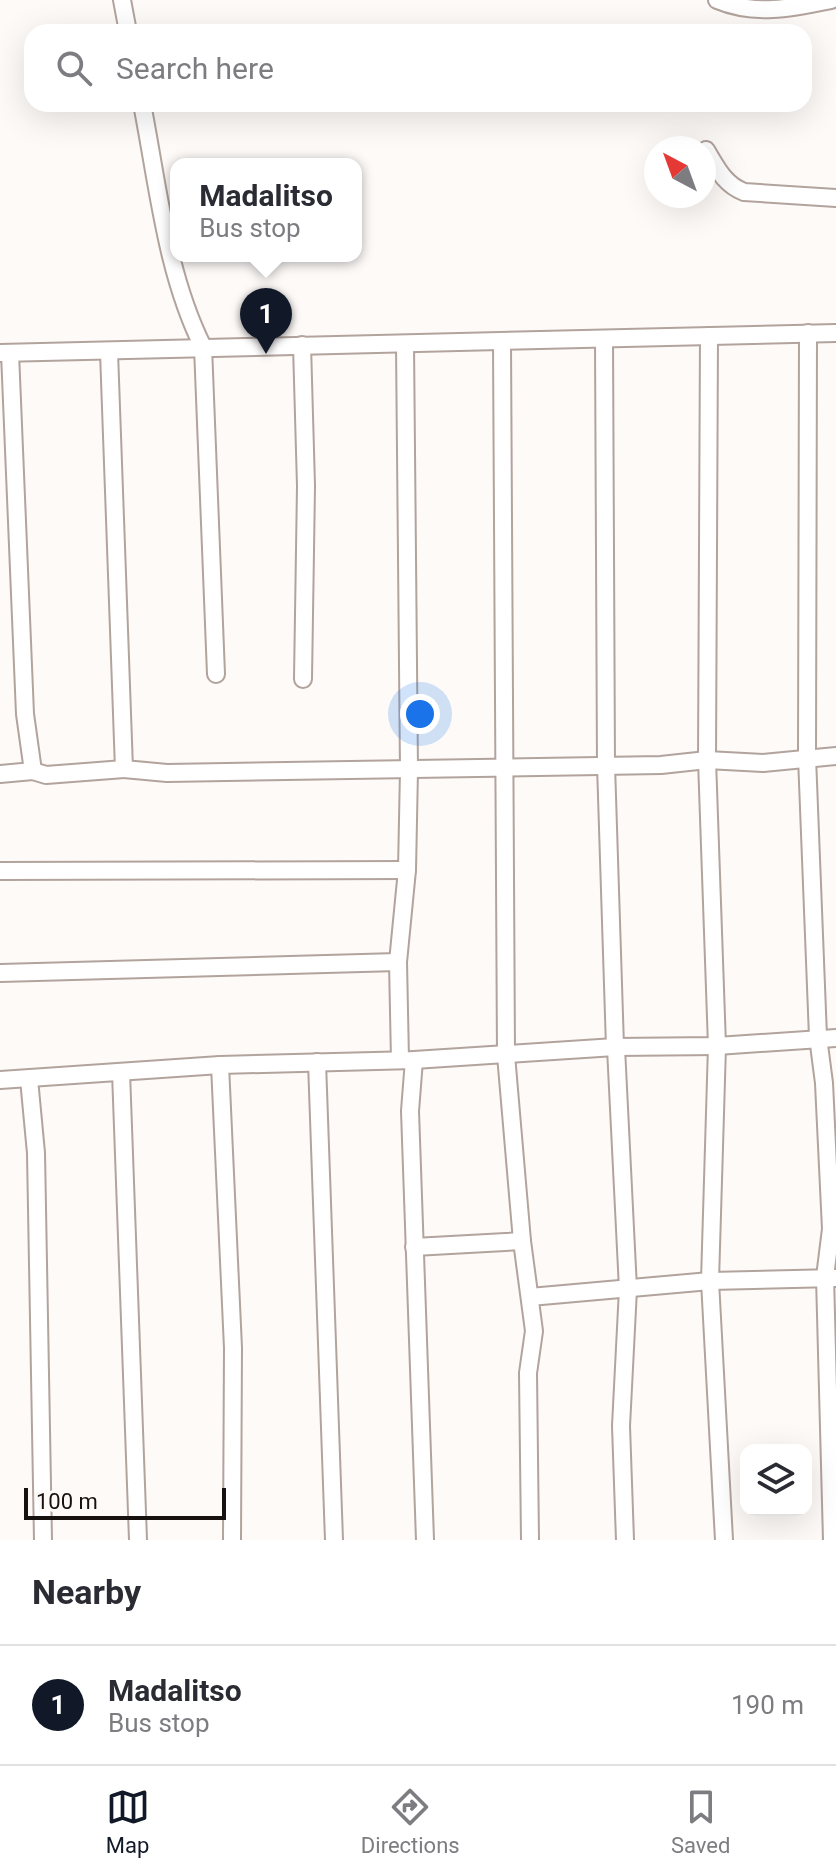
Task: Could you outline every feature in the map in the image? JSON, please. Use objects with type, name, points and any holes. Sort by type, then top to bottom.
[{"type":"street","points":[[122,0],[126,24]]},
{"type":"street","points":[[717,0],[736,8],[764,10],[831,0]]},
{"type":"street","points":[[144,112],[170,243]]},
{"type":"street","points":[[716,167],[731,186],[744,192],[836,198]]},
{"type":"street","points":[[174,262],[184,307],[203,347],[216,674]]},
{"type":"street","points":[[808,333],[807,757],[818,1037],[824,1083],[831,1229],[832,1540]]},
{"type":"street","points":[[33,771],[25,714],[5,353],[836,333]]},
{"type":"street","points":[[709,336],[707,760],[717,1046],[710,1281],[724,1540]]},
{"type":"street","points":[[604,339],[606,765],[628,1289],[621,1426],[625,1540]]},
{"type":"street","points":[[502,343],[506,1055],[522,1241],[534,1331],[528,1373],[530,1540]]},
{"type":"street","points":[[405,344],[409,770],[407,870],[398,962],[410,1111],[425,1540]]},
{"type":"street","points":[[302,345],[306,486],[303,679]]},
{"type":"street","points":[[109,352],[124,769]]},
{"type":"street","points":[[0,774],[33,771],[46,775],[124,769],[167,773],[409,770],[707,760],[763,763],[836,756]]},
{"type":"street","points":[[0,871],[407,870]]},
{"type":"street","points":[[0,973],[398,962]]},
{"type":"street","points":[[0,1080],[220,1065],[407,1060],[836,1038]]},
{"type":"street","points":[[317,1062],[334,1540]]},
{"type":"street","points":[[220,1065],[233,1348],[232,1540]]},
{"type":"street","points":[[121,1072],[138,1540]]},
{"type":"street","points":[[29,1079],[36,1153],[43,1540]]},
{"type":"street","points":[[414,1247],[522,1241]]},
{"type":"street","points":[[530,1297],[710,1281],[831,1277]]},
{"type":"place","name":"Madalitso","points":[[266,354]]}]
